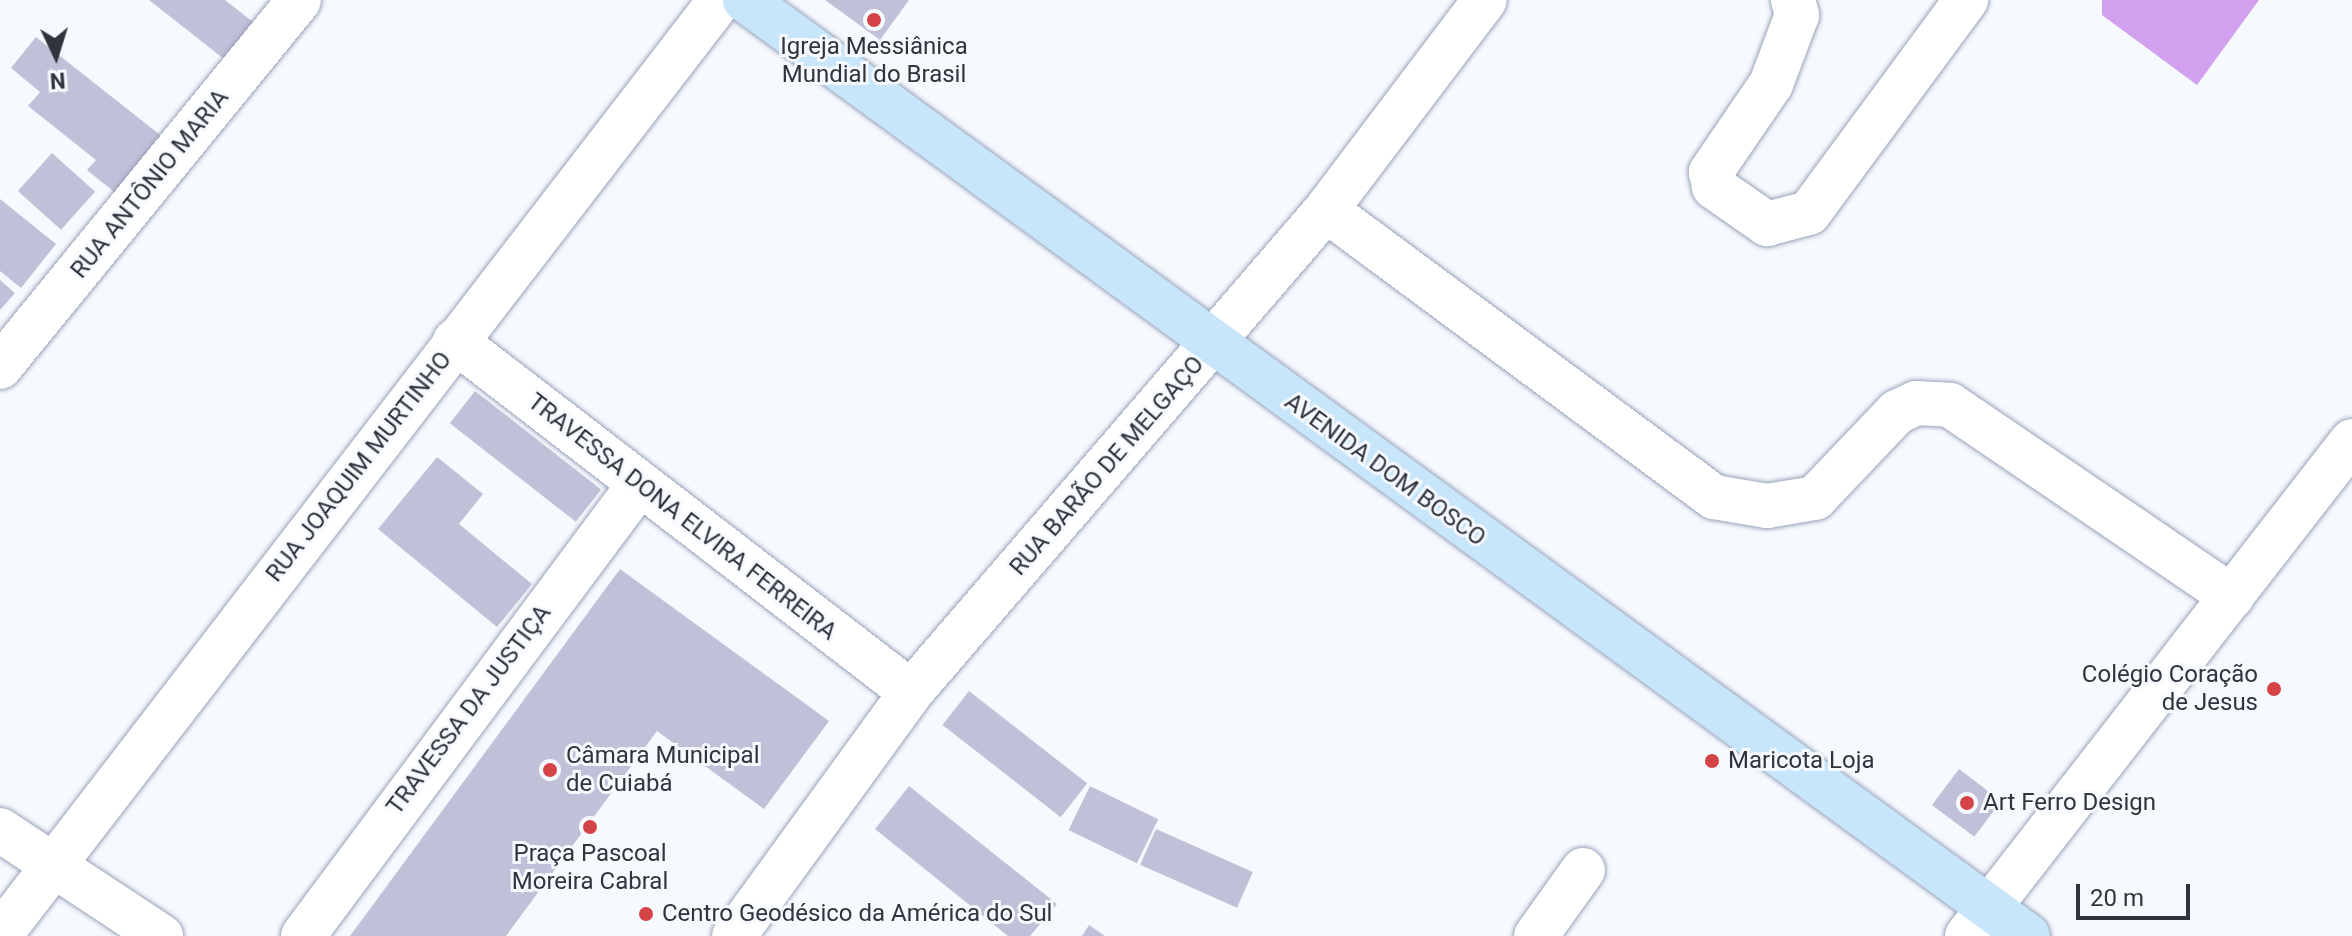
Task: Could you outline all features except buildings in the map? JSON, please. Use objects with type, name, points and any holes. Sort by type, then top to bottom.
[{"type":"main road","name":"AVENIDA DOM BOSCO","points":[[745,0],[1213,345],[1978,922],[2028,936]]},
{"type":"street","name":"RUA ANTÔNIO MARIA","points":[[0,367],[299,0]]},
{"type":"street","name":"RUA JOAQUIM MURTINHO","points":[[0,935],[720,0]]},
{"type":"street","name":"RUA BARÃO DE MELGAÇO","points":[[734,936],[911,692],[1213,345],[1326,210],[1485,0]]},
{"type":"street","points":[[1793,0],[1797,15],[1771,84],[1711,172],[1714,187],[1767,224],[1809,213],[1966,0]]},
{"type":"street","points":[[1326,210],[1714,497],[1767,506],[1815,498],[1897,412],[1916,403],[1950,405],[2232,597]]},
{"type":"street","name":"TRAVESSA DONA ELVIRA FERREIRA","points":[[455,341],[638,486],[911,692]]},
{"type":"street","points":[[1978,922],[2352,441]]},
{"type":"street","name":"TRAVESSA DA JUSTIÇA","points":[[303,936],[638,486]]},
{"type":"street","points":[[0,830],[161,936]]},
{"type":"street","points":[[1536,936],[1583,870]]},
{"type":"shaded area","points":[[2102,0],[2259,0],[2197,85],[2102,15]]},
{"type":"place","name":"Igreja Messiânica Mundial do Brasil","points":[[874,20]]},
{"type":"place","name":"Colégio Coração de Jesus","points":[[2274,689]]},
{"type":"place","name":"Maricota Loja","points":[[1712,761]]},
{"type":"place","name":"Câmara Municipal de Cuiabá","points":[[550,770]]},
{"type":"place","name":"Art Ferro Design","points":[[1967,803]]},
{"type":"place","name":"Praça Pascoal Moreira Cabral","points":[[590,827]]},
{"type":"place","name":"Centro Geodésico da América do Sul","points":[[646,914]]}]
